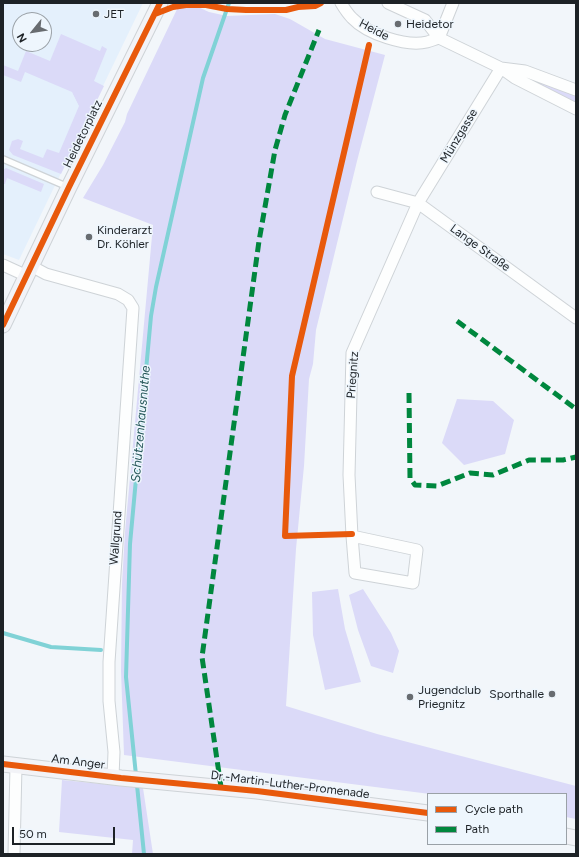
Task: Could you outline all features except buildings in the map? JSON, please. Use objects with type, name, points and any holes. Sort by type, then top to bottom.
[{"type":"street","name":"Heidetorplatz","points":[[29,271],[160,3]]},
{"type":"street","name":"Heide","points":[[341,3],[352,19],[369,30],[390,40],[426,42],[439,38]]},
{"type":"street","points":[[388,3],[425,20],[439,38],[500,68],[515,78],[576,109]]},
{"type":"street","points":[[439,38],[453,3]]},
{"type":"street","points":[[500,68],[526,71],[576,90]]},
{"type":"street","name":"Münzgasse","points":[[418,203],[500,68]]},
{"type":"street","name":"Lange Straße","points":[[377,192],[418,203],[576,318]]},
{"type":"street","name":"Priegnitz","points":[[352,536],[418,550],[413,583],[355,573],[352,536],[349,475],[352,353],[418,203]]},
{"type":"street","points":[[3,265],[29,271],[3,325]]},
{"type":"street","name":"Wallgrund","points":[[29,271],[46,274],[118,294],[128,300],[133,308],[108,662],[109,700],[117,778]]},
{"type":"street","points":[[10,765],[14,854]]},
{"type":"street","name":"Am Anger","points":[[10,765],[150,781]]},
{"type":"street","name":"Dr.-Martin-Luther-Promenade","points":[[150,781],[265,792],[427,813]]},
{"type":"lane","points":[[3,159],[69,187]]},
{"type":"shaded area","points":[[3,3],[143,3],[19,260],[3,254]]},
{"type":"shaded area","points":[[180,3],[189,3],[209,12],[227,16],[275,14],[290,19],[325,39],[385,55],[357,161],[316,330],[313,364],[309,379],[286,706],[377,734],[576,786],[576,819],[567,817],[567,793],[427,794],[124,755],[121,671],[122,584],[125,532],[153,225],[83,198],[103,165],[125,122],[127,114]]},
{"type":"shaded area","points":[[61,34],[100,51],[102,46],[107,49],[94,81],[104,86],[61,174],[13,155],[9,150],[12,141],[18,139],[23,141],[20,149],[43,158],[47,149],[59,153],[79,106],[72,92],[25,72],[21,82],[3,75],[3,65],[18,71],[26,52],[50,61]]},
{"type":"shaded area","points":[[529,77],[576,95],[576,104],[528,81]]},
{"type":"shaded area","points":[[6,168],[44,184],[41,192],[7,178],[5,184],[3,184],[3,170]]},
{"type":"shaded area","points":[[457,399],[493,401],[514,420],[505,454],[464,465],[442,443]]},
{"type":"shaded area","points":[[338,589],[345,629],[361,682],[325,690],[313,635],[312,592]]},
{"type":"shaded area","points":[[363,589],[391,633],[399,651],[393,673],[371,666],[358,630],[349,595]]},
{"type":"shaded area","points":[[62,780],[143,788],[153,854],[132,854],[133,840],[59,832]]},
{"type":"waterway","name":"Schützenhausnuthe","points":[[144,854],[126,677],[130,544],[151,316],[156,287],[203,78],[229,3]]},
{"type":"waterway","points":[[3,633],[51,647],[101,650]]},
{"type":"marked path","points":[[221,787],[202,657],[259,241],[275,150],[285,115],[319,30]]},
{"type":"marked path","points":[[457,321],[576,409]]},
{"type":"marked path","points":[[409,393],[410,478],[415,485],[437,486],[470,473],[493,475],[529,460],[563,460],[576,457]]},
{"type":"cycle path","points":[[3,325],[160,3]]},
{"type":"cycle path","points":[[155,14],[173,7],[186,5],[206,5],[227,9],[246,10],[286,10],[298,7],[315,6],[321,3]]},
{"type":"cycle path","points":[[352,534],[285,536],[292,376],[369,45]]},
{"type":"cycle path","points":[[3,764],[121,778],[257,791],[427,813]]},
{"type":"place","name":"JET","points":[[96,14]]},
{"type":"place","name":"Heidetor","points":[[398,24]]},
{"type":"place","name":"Kinderarzt Dr. Köhler","points":[[89,237]]},
{"type":"place","name":"Sporthalle","points":[[552,694]]},
{"type":"place","name":"Jugendclub Priegnitz","points":[[410,697]]}]
